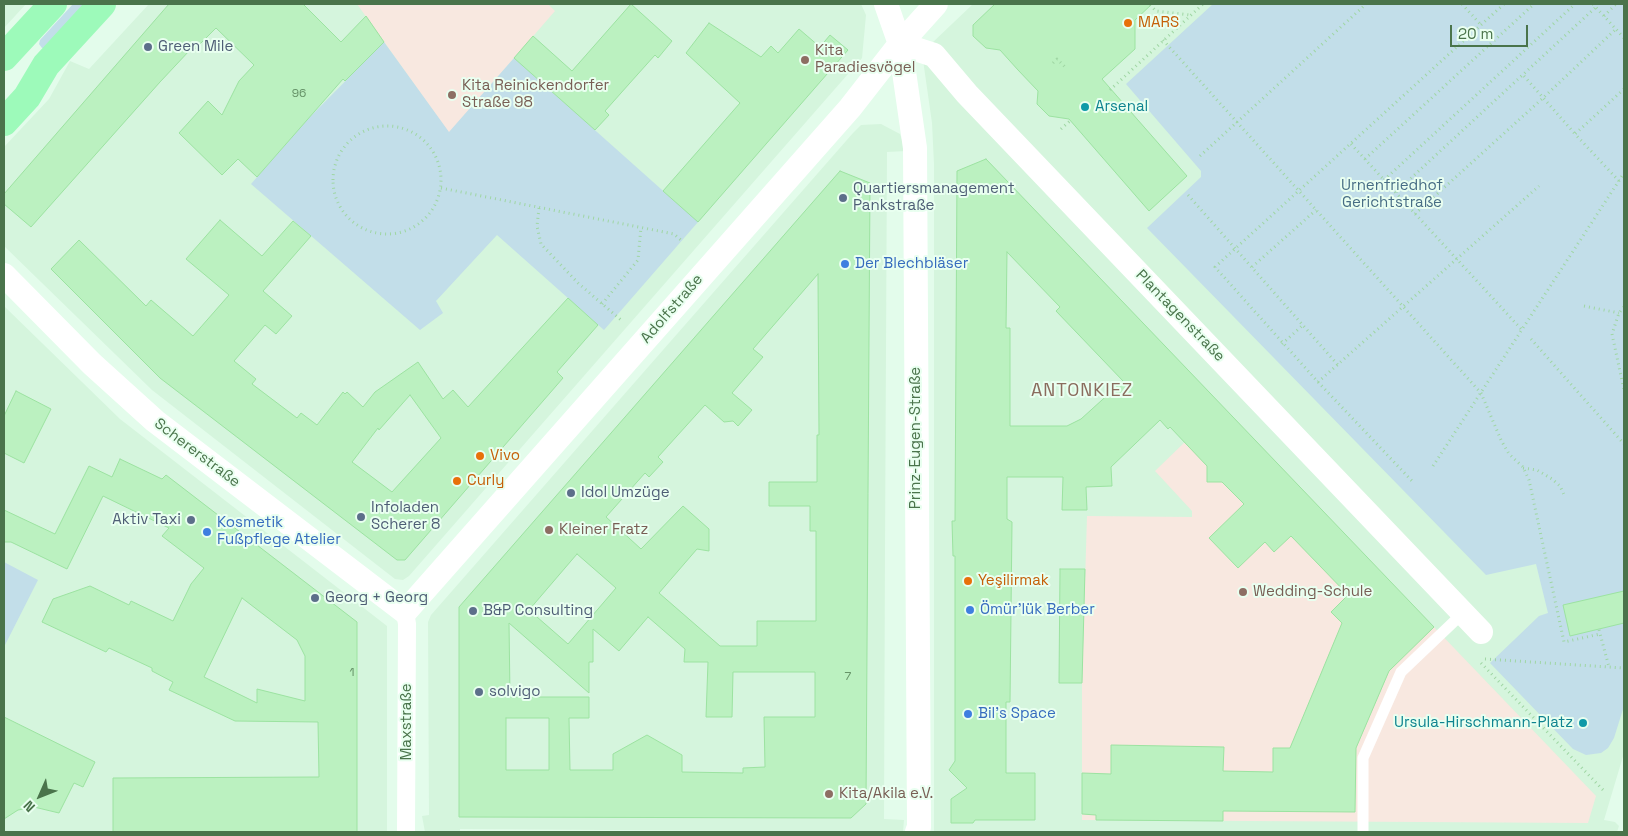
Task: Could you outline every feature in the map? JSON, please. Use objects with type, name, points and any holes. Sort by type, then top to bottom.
[{"type":"main road","points":[[46,66],[11,49],[53,4]]},
{"type":"main road","points":[[4,122],[27,97],[46,66],[102,4]]},
{"type":"street","points":[[886,4],[900,44]]},
{"type":"street","name":"Adolfstraße","points":[[405,612],[850,108],[900,44],[936,4]]},
{"type":"street","name":"Plantagenstraße","points":[[900,44],[934,55],[967,94],[1481,632]]},
{"type":"street","name":"Prinz-Eugen-Straße","points":[[900,44],[915,148],[919,817],[917,832]]},
{"type":"street","name":"Schererstraße","points":[[4,275],[92,364],[155,421],[405,612]]},
{"type":"street","name":"Maxstraße","points":[[405,612],[408,624],[406,832]]},
{"type":"lane","points":[[1363,832],[1363,758],[1401,672],[1463,613]]},
{"type":"path","points":[[1110,90],[1203,4]]},
{"type":"path","points":[[1200,156],[1366,4]]},
{"type":"path","points":[[1462,4],[1481,25]]},
{"type":"path","points":[[1413,482],[1282,344],[1215,267],[1504,4]]},
{"type":"path","points":[[1365,159],[1534,4]]},
{"type":"path","points":[[1384,180],[1575,4]]},
{"type":"path","points":[[1593,4],[1624,38]]},
{"type":"path","points":[[1604,16],[1616,4]]},
{"type":"path","points":[[1150,6],[1156,11],[1190,15]]},
{"type":"path","points":[[1396,192],[1524,76],[1596,7]]},
{"type":"path","points":[[1415,214],[1616,29]]},
{"type":"path","points":[[1164,40],[1481,393],[1501,440],[1509,454],[1523,468],[1529,480],[1564,642],[1600,632],[1609,667]]},
{"type":"path","points":[[1053,63],[1057,59],[1066,68]]},
{"type":"path","points":[[1524,76],[1619,181]]},
{"type":"path","points":[[1575,134],[1624,89]]},
{"type":"path","points":[[1061,130],[1071,120]]},
{"type":"path","points":[[386,125],[407,128],[430,146],[440,166],[441,188],[435,207],[421,223],[404,231],[383,234],[359,227],[341,209],[333,186],[334,166],[345,144],[365,130],[386,125]]},
{"type":"path","points":[[1351,144],[1522,330]]},
{"type":"path","points":[[1433,466],[1624,173]]},
{"type":"path","points":[[1318,382],[1539,186]]},
{"type":"path","points":[[441,188],[674,234],[681,240]]},
{"type":"path","points":[[1188,195],[1338,364]]},
{"type":"path","points":[[539,208],[537,226],[541,244],[578,283],[621,320]]},
{"type":"path","points":[[1252,267],[1316,210]]},
{"type":"path","points":[[602,304],[638,260],[641,227]]},
{"type":"path","points":[[1584,306],[1619,313]]},
{"type":"path","points":[[1624,307],[1619,313],[1612,334],[1624,390]]},
{"type":"path","points":[[1282,344],[1303,325]]},
{"type":"path","points":[[1531,340],[1624,444]]},
{"type":"path","points":[[1523,468],[1537,470],[1552,479],[1560,486],[1565,497]]},
{"type":"path","points":[[1485,659],[1624,668]]},
{"type":"path","points":[[1481,663],[1605,792]]},
{"type":"shaded area","points":[[4,4],[26,4],[4,28]]},
{"type":"shaded area","points":[[149,4],[861,4],[866,15],[862,58],[409,576],[403,580],[395,579],[152,390],[4,246],[4,147],[49,99],[70,61],[89,69]]},
{"type":"shaded area","name":"Kita Reinickendorfer Straße 98","points":[[357,4],[548,4],[555,11],[449,133]]},
{"type":"shaded area","points":[[973,4],[1624,4],[1624,753],[1604,820],[1615,822],[1619,826],[1617,832],[934,832],[934,164],[932,123],[923,60],[932,43]]},
{"type":"shaded area","points":[[881,124],[900,134],[906,151],[887,152],[885,549],[884,819],[904,820],[903,832],[460,829],[460,832],[425,832],[422,816],[429,815],[428,622],[431,615],[853,133],[861,125]]},
{"type":"shaded area","points":[[4,306],[120,419],[387,626],[387,832],[4,832]]},
{"type":"shaded area","name":"Wedding-Schule","points":[[1222,406],[1596,796],[1588,823],[1082,820],[1082,683],[1087,516],[1192,517],[1192,511],[1155,471]]},
{"type":"green space","points":[[73,4],[89,4],[44,49],[42,48],[39,44],[40,40]]},
{"type":"green space","name":"Urnenfriedhof Gerichtstraße","points":[[1213,4],[1624,4],[1624,706],[1614,738],[1608,748],[1601,753],[1586,755],[1573,749],[1490,663],[1539,616],[1548,613],[1536,564],[1486,575],[1147,228],[1201,177],[1201,171],[1126,84]]},
{"type":"green space","points":[[384,42],[449,132],[514,58],[698,222],[604,330],[497,235],[436,301],[443,313],[420,330],[251,184],[308,119]]},
{"type":"green space","points":[[4,562],[38,580],[4,647]]},
{"type":"building","points":[[169,4],[303,4],[341,42],[366,16],[384,42],[345,81],[343,79],[257,177],[238,159],[222,175],[179,133],[208,101],[222,115],[239,81],[254,65],[216,28],[192,52],[190,50],[160,82],[31,227],[4,204],[4,194]]},
{"type":"building","points":[[631,4],[672,41],[658,58],[655,55],[605,111],[609,115],[595,130],[514,58],[533,36],[572,71]]},
{"type":"building","points":[[995,4],[1152,4],[1135,20],[1135,49],[1102,79],[1187,176],[1149,211],[1069,119],[1049,116],[1037,104],[1038,91],[1000,50],[986,48],[973,36],[973,25]]},
{"type":"building","points":[[709,23],[761,57],[771,46],[778,53],[799,29],[820,47],[830,35],[848,50],[698,222],[663,191],[740,103],[686,53]]},
{"type":"building","points":[[986,159],[1434,627],[1389,671],[1356,748],[1355,812],[1223,811],[1223,821],[1096,820],[1096,815],[1082,814],[1082,773],[1111,774],[1111,745],[1224,747],[1223,771],[1273,772],[1273,748],[1290,748],[1342,623],[1331,612],[1348,595],[1291,536],[1274,552],[1265,542],[1238,568],[1209,538],[1244,504],[1222,482],[1207,482],[1207,466],[1170,427],[1168,429],[1160,420],[1111,467],[1112,486],[1086,487],[1087,510],[1062,510],[1063,477],[1007,477],[1007,519],[1012,522],[1010,702],[1006,702],[1006,773],[1035,773],[1035,820],[975,820],[973,823],[951,823],[951,799],[967,788],[949,770],[955,761],[955,556],[953,556],[952,521],[955,521],[957,171]],"holes":[[[1007,252],[1060,307],[1056,311],[1123,381],[1081,419],[1067,426],[1010,426],[1010,328],[1006,328]]]},
{"type":"building","points":[[840,171],[870,183],[866,804],[851,818],[459,817],[459,607]],"holes":[[[818,274],[819,435],[817,435],[817,482],[769,482],[769,506],[810,506],[810,531],[816,531],[816,621],[757,621],[757,646],[720,646],[659,593],[697,549],[709,551],[709,529],[683,506],[641,549],[606,517],[645,473],[649,477],[663,462],[658,457],[705,405],[724,422],[733,421],[738,426],[752,410],[732,393],[763,357],[753,349]],[[577,554],[616,588],[568,644],[529,610]],[[648,617],[685,649],[684,662],[708,662],[706,717],[732,717],[733,672],[815,672],[815,717],[764,717],[765,767],[743,768],[743,773],[682,772],[682,755],[647,735],[613,754],[613,770],[570,770],[569,718],[589,718],[589,697],[510,697],[509,623],[589,693],[589,662],[593,662],[593,629],[619,651]],[[506,718],[549,718],[549,770],[506,770]]]},
{"type":"building","points":[[220,220],[262,256],[293,221],[311,236],[263,291],[292,316],[276,334],[265,325],[234,361],[256,379],[252,384],[297,418],[301,413],[317,425],[343,392],[345,394],[347,392],[363,407],[375,392],[418,362],[443,399],[453,390],[468,407],[568,298],[598,325],[557,372],[563,378],[405,560],[397,560],[160,378],[51,269],[79,240],[146,306],[151,300],[193,336],[229,295],[186,259]],"holes":[[[410,395],[441,438],[392,492],[352,462],[378,428],[379,430]]]},
{"type":"building","points":[[16,391],[51,409],[24,463],[4,453],[4,416]]},
{"type":"building","points":[[120,459],[162,479],[166,475],[357,622],[357,832],[113,832],[113,778],[319,777],[318,722],[235,721],[169,690],[173,682],[152,671],[152,668],[109,648],[106,652],[42,622],[53,599],[90,586],[129,605],[131,601],[173,621],[191,584],[204,568],[162,536],[169,528],[103,496],[67,569],[11,542],[4,542],[4,510],[55,534],[89,466],[112,477]],"holes":[[[242,598],[297,640],[305,656],[305,701],[257,689],[257,703],[204,677]]]},
{"type":"building","points":[[1060,569],[1085,569],[1082,683],[1059,683]]},
{"type":"building","points":[[1624,591],[1624,623],[1570,636],[1563,605]]},
{"type":"building","points":[[4,717],[95,762],[83,787],[74,783],[59,813],[34,807],[18,810],[4,819]]},
{"type":"place","name":"MARS","points":[[1128,23]]},
{"type":"place","name":"Green Mile","points":[[148,47]]},
{"type":"place","name":"Kita Paradiesvögel","points":[[805,60]]},
{"type":"place","name":"Kita Reinickendorfer Straße 98","points":[[452,95]]},
{"type":"place","name":"Arsenal","points":[[1085,107]]},
{"type":"place","name":"Quartiersmanagement Pankstraße","points":[[843,198]]},
{"type":"place","name":"Der Blechbläser","points":[[845,264]]},
{"type":"place","name":"Vivo","points":[[480,456]]},
{"type":"place","name":"Curly","points":[[457,481]]},
{"type":"place","name":"Idol Umzüge","points":[[571,493]]},
{"type":"place","name":"Infoladen Scherer 8","points":[[361,517]]},
{"type":"place","name":"Aktiv Taxi","points":[[191,520]]},
{"type":"place","name":"Kleiner Fratz","points":[[549,530]]},
{"type":"place","name":"Kosmetik Fußpflege Atelier","points":[[207,532]]},
{"type":"place","name":"Yeşilirmak","points":[[968,581]]},
{"type":"place","name":"Wedding-Schule","points":[[1243,592]]},
{"type":"place","name":"Georg + Georg","points":[[315,598]]},
{"type":"place","name":"Ömür'lük Berber","points":[[970,610]]},
{"type":"place","name":"B&P Consulting","points":[[473,611]]},
{"type":"place","name":"solvigo","points":[[479,692]]},
{"type":"place","name":"Bil's Space","points":[[968,714]]},
{"type":"place","name":"Ursula-Hirschmann-Platz","points":[[1583,723]]},
{"type":"place","name":"Kita/Akila e.V.","points":[[829,794]]},
{"type":"district","name":"ANTONKIEZ","points":[[1082,391]]}]
